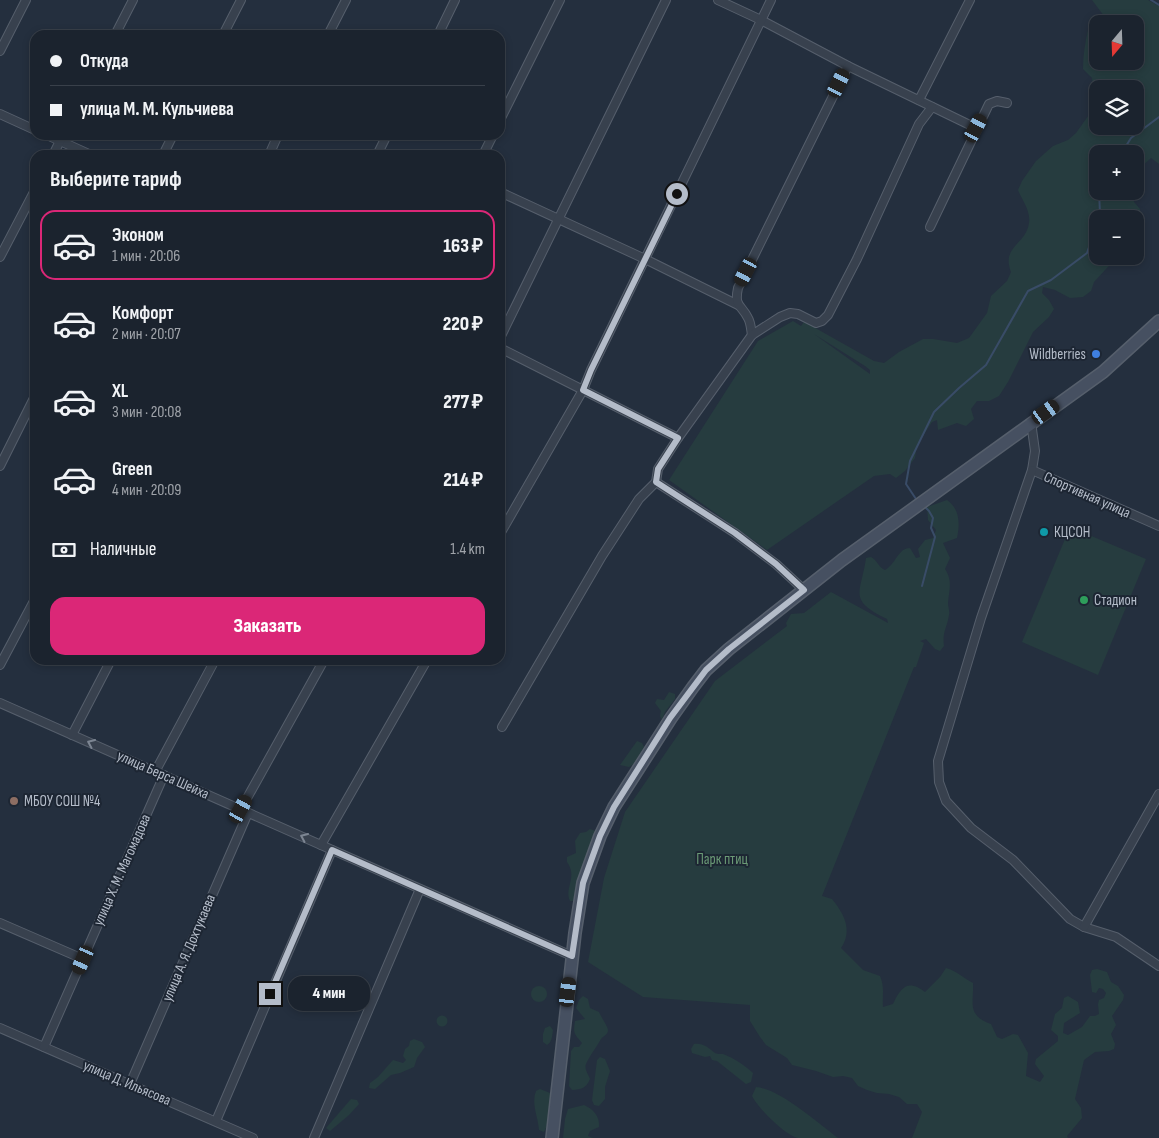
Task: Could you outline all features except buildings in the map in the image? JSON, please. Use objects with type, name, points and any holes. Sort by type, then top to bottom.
[{"type":"main road","points":[[552,1138],[572,956],[583,883],[600,836],[614,807],[670,718],[706,670],[729,649],[842,560],[1031,422],[1103,372],[1159,321]]},
{"type":"street","points":[[0,50],[26,0]]},
{"type":"street","points":[[118,30],[133,0]]},
{"type":"street","points":[[226,30],[241,0]]},
{"type":"street","points":[[331,30],[346,0]]},
{"type":"street","points":[[440,30],[455,0]]},
{"type":"street","points":[[505,110],[560,0]]},
{"type":"street","points":[[505,328],[666,0]]},
{"type":"street","points":[[718,0],[976,128]]},
{"type":"street","points":[[505,525],[583,390],[591,370],[772,0]]},
{"type":"street","points":[[918,100],[970,0]]},
{"type":"street","points":[[752,335],[749,319],[738,305],[736,298],[738,288],[848,66]]},
{"type":"street","points":[[930,227],[989,104],[997,101],[1007,103]]},
{"type":"street","points":[[502,727],[602,556],[639,499],[656,482],[658,469],[678,438],[752,335],[780,317],[790,313],[798,314],[816,323],[822,321],[828,315],[857,259],[920,124],[932,107]]},
{"type":"street","points":[[0,114],[30,128]]},
{"type":"street","points":[[65,140],[82,150]]},
{"type":"street","points":[[505,194],[645,259],[738,305]]},
{"type":"street","points":[[0,258],[30,200]]},
{"type":"street","points":[[505,351],[678,438]]},
{"type":"street","points":[[0,466],[30,406]]},
{"type":"street","name":"Спортивная улица","points":[[1031,422],[1034,452],[1032,470],[1159,526]]},
{"type":"street","points":[[1032,470],[981,618],[938,761],[939,782],[946,801],[971,828],[1013,860],[1070,918],[1084,927],[1116,937],[1159,966]]},
{"type":"street","points":[[656,482],[735,533],[776,564],[804,590]]},
{"type":"street","points":[[0,665],[30,608]]},
{"type":"street","points":[[72,735],[108,665]]},
{"type":"street","points":[[155,772],[212,665]]},
{"type":"street","name":"улица А. Я. Дохтукаева","points":[[130,1084],[244,811],[321,665]]},
{"type":"street","points":[[321,845],[425,665]]},
{"type":"street","name":"улица Берса Шейха","points":[[0,703],[572,956]]},
{"type":"street","name":"улица Х. М. Магомадова","points":[[44,1047],[164,775]]},
{"type":"street","points":[[1084,927],[1159,794]]},
{"type":"street","points":[[216,1121],[332,850]]},
{"type":"street","points":[[314,1138],[420,889]]},
{"type":"street","points":[[0,923],[83,960]]},
{"type":"street","name":"улица Д. Ильясова","points":[[0,1028],[253,1138]]},
{"type":"green space","points":[[1092,0],[1148,0],[1159,6],[1159,164],[1151,158],[1144,164],[1144,145],[1089,145],[1089,200],[1134,200],[1140,210],[1089,210],[1089,265],[1110,265],[1094,282],[1091,291],[1083,297],[1070,298],[1055,290],[1043,287],[1042,293],[1054,309],[1049,317],[1033,332],[999,396],[989,401],[977,401],[971,409],[974,419],[966,426],[957,423],[938,430],[937,420],[932,422],[917,445],[915,458],[905,471],[896,478],[890,474],[874,476],[767,550],[669,480],[758,341],[793,321],[801,326],[804,322],[874,361],[884,363],[899,352],[923,339],[957,343],[969,338],[987,313],[991,296],[1007,281],[1011,272],[1009,256],[1027,230],[1029,214],[1018,190],[1036,161],[1053,146],[1068,140],[1076,133],[1089,115],[1089,135],[1144,135],[1144,80],[1092,80],[1083,69],[1084,49],[1088,30],[1089,70],[1144,70],[1144,15],[1103,15]],"holes":[[[814,334],[870,370],[870,374]]]},
{"type":"green space","name":"Парк птиц","points":[[947,500],[957,512],[959,527],[957,538],[943,543],[950,558],[945,569],[950,586],[949,614],[944,633],[944,646],[940,651],[935,649],[926,639],[920,641],[924,643],[916,667],[914,667],[822,896],[832,899],[846,922],[845,941],[841,948],[863,970],[880,976],[883,988],[883,1007],[893,1004],[902,989],[914,986],[925,992],[946,968],[953,971],[973,983],[973,1008],[978,1017],[991,1024],[997,1037],[1002,1039],[1013,1034],[1018,1035],[1028,1053],[1026,1076],[1040,1082],[1044,1076],[1035,1064],[1036,1059],[1058,1041],[1058,1036],[1051,1030],[1055,1014],[1062,1008],[1064,998],[1068,996],[1078,1002],[1080,1013],[1064,1023],[1063,1033],[1068,1035],[1082,1027],[1090,1016],[1099,1014],[1099,1000],[1104,998],[1106,993],[1103,989],[1099,988],[1096,993],[1092,992],[1090,975],[1092,970],[1097,969],[1107,972],[1111,982],[1118,986],[1124,995],[1123,1000],[1112,1016],[1116,1025],[1111,1034],[1115,1044],[1114,1049],[1095,1052],[1084,1060],[1075,1099],[1081,1108],[1082,1118],[1067,1136],[1068,1138],[912,1138],[922,1112],[917,1104],[907,1104],[899,1097],[867,1090],[858,1086],[852,1078],[843,1076],[833,1077],[792,1065],[787,1058],[766,1045],[760,1037],[750,1021],[750,1005],[643,997],[588,962],[604,878],[625,812],[715,681],[787,626],[786,623],[791,614],[804,613],[831,592],[888,623],[887,619],[874,612],[861,600],[860,588],[866,558],[871,557],[885,570],[906,549],[910,548],[916,558],[920,557],[918,549],[925,540],[933,538],[936,530],[928,520],[927,507]]},
{"type":"green space","name":"Стадион","points":[[1070,527],[1146,559],[1098,675],[1022,642]]},
{"type":"green space","points":[[669,692],[675,694],[675,699],[665,712],[662,720],[660,716],[661,711],[655,703],[657,699],[664,700]]},
{"type":"green space","points":[[637,741],[642,743],[644,747],[634,764],[629,767],[620,765]]},
{"type":"green space","points":[[590,829],[596,831],[598,836],[581,870],[575,901],[570,901],[571,873],[567,857],[576,853],[575,841],[580,833]]},
{"type":"green space","points":[[539,986],[547,994],[539,1002],[531,994]]},
{"type":"green space","points":[[583,996],[588,999],[590,1008],[599,1012],[608,1030],[586,1064],[586,1070],[590,1079],[587,1085],[583,1088],[572,1090],[569,1086],[571,1051],[582,1043],[575,1033],[575,1021],[585,1019],[576,1008]]},
{"type":"green space","points":[[442,1015],[448,1021],[442,1027],[436,1021]]},
{"type":"green space","points":[[550,1026],[553,1030],[551,1041],[547,1045],[543,1042],[543,1034],[545,1028]]},
{"type":"green space","points":[[414,1039],[422,1042],[425,1047],[417,1058],[414,1067],[391,1075],[375,1089],[369,1088],[370,1083],[393,1060],[403,1063],[406,1060],[403,1056],[405,1049],[409,1046],[410,1041]]},
{"type":"green space","points":[[694,1044],[703,1045],[716,1053],[723,1054],[739,1062],[753,1073],[751,1082],[746,1084],[717,1061],[712,1060],[710,1056],[705,1057],[692,1053],[691,1049]]},
{"type":"green space","points":[[600,1057],[605,1059],[610,1071],[605,1087],[605,1099],[599,1106],[594,1105],[592,1100],[597,1060]]},
{"type":"green space","points":[[756,1087],[766,1089],[787,1100],[838,1138],[798,1138],[786,1132],[755,1101],[752,1096]]},
{"type":"green space","points":[[540,1089],[550,1093],[551,1096],[550,1113],[544,1132],[539,1130],[534,1105],[536,1091]]},
{"type":"green space","points":[[351,1099],[357,1100],[359,1104],[330,1131],[326,1128]]},
{"type":"green space","points":[[584,1105],[593,1111],[598,1119],[599,1127],[590,1131],[588,1136],[593,1138],[563,1138],[568,1109]]},
{"type":"waterway","points":[[1151,0],[1159,5]]},
{"type":"waterway","points":[[1127,145],[1131,138],[1159,117]]},
{"type":"waterway","points":[[1099,200],[1100,210]]},
{"type":"waterway","points":[[916,499],[906,484],[910,461],[934,412],[986,365],[1028,291],[1051,280],[1087,253],[1089,247]]},
{"type":"waterway","points":[[922,586],[935,537],[931,528],[933,518],[925,507]]},
{"type":"place","name":"Wildberries","points":[[1096,354]]},
{"type":"place","name":"КЦСОН","points":[[1044,532]]},
{"type":"place","name":"Стадион","points":[[1084,600]]},
{"type":"place","name":"МБОУ СОШ №4","points":[[14,801]]},
{"type":"route","points":[[270,994],[332,850],[572,956],[583,883],[600,836],[614,807],[670,718],[706,670],[729,649],[804,590],[776,564],[735,533],[656,482],[658,469],[678,438],[583,390],[677,194]]}]
